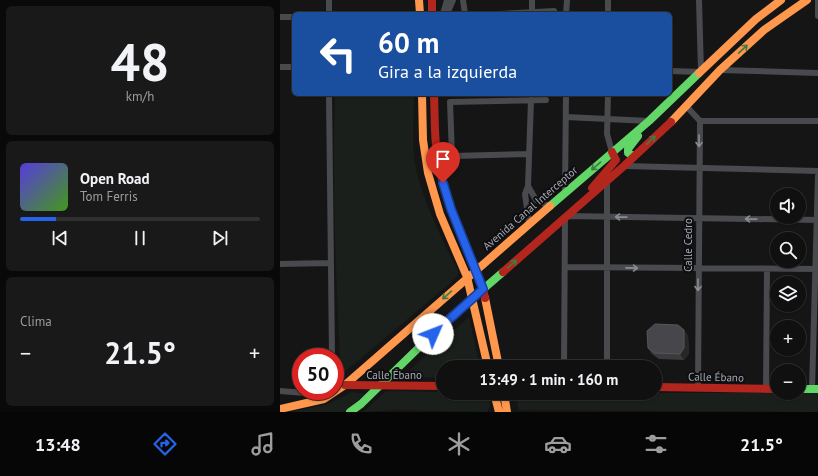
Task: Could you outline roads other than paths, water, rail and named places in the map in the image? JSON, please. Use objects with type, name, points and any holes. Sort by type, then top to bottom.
[{"type":"main road","points":[[420,0],[420,12]]},
{"type":"main road","points":[[432,0],[432,12]]},
{"type":"main road","name":"Avenida Canal Interceptor","points":[[345,385],[476,269],[649,121],[756,19],[781,0]]},
{"type":"main road","points":[[350,412],[361,404],[473,297],[624,166],[686,107],[720,70],[764,30],[807,0]]},
{"type":"main road","points":[[422,96],[423,140],[428,173],[440,214],[467,277],[473,297],[486,360]]},
{"type":"main road","points":[[434,96],[435,137],[440,170],[451,209],[483,289],[498,360]]},
{"type":"main road","points":[[634,156],[628,153],[628,149],[649,121]]},
{"type":"main road","points":[[584,201],[594,186],[616,160],[612,152]]},
{"type":"main road","name":"Calle Ébano","points":[[345,385],[378,387],[436,386]]},
{"type":"main road","name":"Calle Ébano","points":[[662,387],[770,389]]},
{"type":"main road","name":"Avenida Canal Interceptor","points":[[280,409],[310,403],[317,400]]},
{"type":"main road","points":[[496,400],[499,412]]},
{"type":"main road","points":[[505,400],[507,412]]},
{"type":"street","points":[[329,0],[329,12]]},
{"type":"street","points":[[444,12],[447,0]]},
{"type":"street","points":[[448,12],[453,0]]},
{"type":"street","points":[[463,0],[464,12]]},
{"type":"street","points":[[532,0],[532,12],[554,11]]},
{"type":"street","points":[[566,12],[567,0]]},
{"type":"street","points":[[608,0],[608,12]]},
{"type":"street","points":[[672,71],[701,72],[699,0]]},
{"type":"street","points":[[818,0],[818,16]]},
{"type":"street","points":[[280,17],[292,17]]},
{"type":"street","points":[[280,67],[292,67]]},
{"type":"street","points":[[720,70],[818,73]]},
{"type":"street","points":[[329,96],[332,348]]},
{"type":"street","points":[[565,192],[566,96]]},
{"type":"street","points":[[608,96],[607,134],[612,152]]},
{"type":"street","points":[[529,223],[525,194],[528,186],[531,100]]},
{"type":"street","points":[[529,154],[452,156],[450,102],[546,100]]},
{"type":"street","points":[[686,107],[700,121],[818,121]]},
{"type":"street","points":[[566,117],[649,121]]},
{"type":"street","name":"Calle Cedro","points":[[698,388],[698,218],[700,121]]},
{"type":"street","points":[[624,166],[818,171]]},
{"type":"street","points":[[815,389],[818,176]]},
{"type":"street","points":[[607,180],[607,360]]},
{"type":"street","points":[[528,186],[536,200],[549,206]]},
{"type":"street","points":[[564,360],[566,217],[817,220]]},
{"type":"street","points":[[280,264],[331,263]]},
{"type":"street","points":[[565,267],[816,269]]},
{"type":"street","points":[[766,389],[767,269]]},
{"type":"street","points":[[280,391],[292,391]]}]
